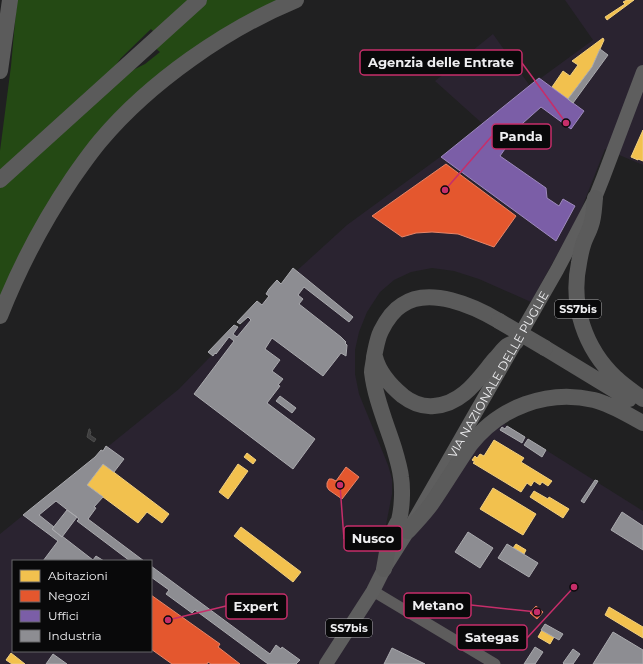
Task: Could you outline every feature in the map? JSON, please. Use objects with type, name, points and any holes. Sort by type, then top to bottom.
[{"type":"highway","points":[[0,59],[5,0]]},
{"type":"highway","points":[[0,70],[10,0]]},
{"type":"highway","points":[[0,180],[199,0]]},
{"type":"highway","points":[[0,316],[20,270],[48,217],[83,163],[116,123],[142,98],[187,62],[254,20],[296,0]]},
{"type":"highway","name":"SS7bis","points":[[595,198],[591,224],[583,245],[578,265],[576,285],[578,308],[583,327],[592,347],[604,364],[617,379],[643,399]]},
{"type":"highway","name":"SS7bis","points":[[384,569],[390,539],[399,518],[402,496],[401,476],[376,395],[372,370],[379,335],[393,312],[402,304],[417,298],[441,298],[476,308],[545,348],[643,409]]},
{"type":"highway","name":"SS7bis","points":[[375,356],[377,365],[385,378],[395,390],[407,400],[420,405],[444,405],[458,398],[470,389],[507,346],[516,342]]},
{"type":"highway","name":"SS7bis","points":[[622,395],[643,404]]},
{"type":"highway","name":"SS7bis","points":[[408,531],[431,505],[471,445],[481,433],[495,420],[519,407],[545,398],[567,396],[582,397],[596,400],[613,407],[643,423]]},
{"type":"main road","name":"VIA NAZIONALE DELLE PUGLIE","points":[[326,664],[373,591],[384,569],[408,531],[557,270],[595,198],[643,72]]},
{"type":"street","points":[[373,591],[495,664]]},
{"type":"shaded area","points":[[565,0],[643,0],[643,165],[605,149],[579,215],[531,302],[479,279],[454,271],[432,268],[411,272],[394,280],[380,292],[367,312],[359,332],[355,350],[355,374],[359,394],[388,465],[392,479],[392,494],[385,530],[412,535],[487,434],[503,423],[643,511],[643,664],[0,664],[0,534],[179,389],[269,296],[347,225],[484,125],[435,81],[493,34],[530,86],[593,40]]},
{"type":"green space","points":[[17,0],[191,0],[156,34],[151,29],[121,58],[108,76],[0,171],[0,151],[11,66]]},
{"type":"green space","points":[[207,0],[282,0],[126,107],[0,306],[0,187],[125,74],[145,64],[160,52],[154,47]]},
{"type":"building: Abitazioni","points":[[627,0],[634,0],[607,20],[605,17],[625,4],[623,2]]},
{"type":"building: Abitazioni","points":[[603,38],[604,40],[592,67],[568,99],[552,87],[563,71],[570,76],[578,65],[572,61]]},
{"type":"building: Abitazioni","points":[[643,130],[643,161],[631,157]]},
{"type":"building: Abitazioni","points":[[494,440],[524,458],[521,462],[552,481],[548,486],[542,482],[540,485],[534,481],[531,486],[527,483],[521,492],[473,463],[475,462],[472,460],[475,456],[477,458],[480,454],[484,456]]},
{"type":"building: Abitazioni","points":[[247,453],[256,460],[253,464],[244,457]]},
{"type":"building: Abitazioni","points":[[103,464],[169,514],[162,523],[147,512],[138,523],[87,485]]},
{"type":"building: Abitazioni","points":[[238,464],[248,471],[228,499],[219,492]]},
{"type":"building: Abitazioni","points":[[493,488],[536,514],[523,535],[480,509]]},
{"type":"building: Abitazioni","points":[[534,491],[548,499],[549,497],[569,509],[563,518],[530,497]]},
{"type":"building: Abitazioni","points":[[241,527],[301,572],[293,582],[234,536]]},
{"type":"building: Abitazioni","points":[[516,544],[526,550],[524,554],[513,548]]},
{"type":"building: Abitazioni","points":[[609,607],[643,627],[643,638],[605,615]]},
{"type":"building: Abitazioni","points":[[542,630],[554,637],[550,644],[538,637]]},
{"type":"building: Abitazioni","points":[[11,653],[25,664],[12,664],[6,660]]},
{"type":"building: Negozi","points":[[446,164],[516,216],[494,247],[458,234],[432,232],[416,233],[402,237],[372,216]]},
{"type":"building: Negozi","points":[[346,467],[359,477],[342,499],[329,490],[327,483],[329,479],[336,481]]},
{"type":"building: Negozi","points":[[152,596],[220,644],[218,647],[240,664],[211,664],[208,662],[207,664],[172,664],[152,650]]},
{"type":"building: Negozi","points":[[536,606],[543,612],[537,619],[530,613]]},
{"type":"building: Uffici","points":[[539,78],[584,111],[571,129],[541,107],[523,123],[500,156],[546,188],[547,198],[559,206],[563,199],[575,206],[556,241],[441,157]]},
{"type":"building: Industria","points":[[600,49],[608,55],[573,103],[568,99],[592,67]]},
{"type":"building: Industria","points":[[293,268],[353,317],[349,322],[304,287],[298,295],[303,299],[299,304],[341,337],[347,345],[346,356],[341,353],[323,376],[272,338],[265,349],[280,360],[272,371],[283,379],[278,385],[280,386],[267,403],[315,439],[293,469],[194,394],[234,341],[229,337],[213,356],[208,352],[234,325],[238,327],[233,334],[237,337],[251,320],[248,317],[240,324],[237,322],[257,301],[262,305],[269,296],[266,294],[269,289],[277,280],[281,284]]},
{"type":"building: Industria","points":[[280,396],[296,408],[292,413],[276,401]]},
{"type":"building: Industria","points":[[507,426],[525,437],[522,443],[500,430],[502,427],[505,429]]},
{"type":"building: Industria","points":[[528,439],[546,450],[542,457],[524,445]]},
{"type":"building: Industria","points":[[106,446],[124,459],[114,472],[103,464],[87,485],[103,497],[94,507],[96,508],[88,519],[143,560],[129,560],[77,521],[79,519],[56,501],[39,515],[54,527],[52,529],[93,560],[44,560],[58,541],[23,515],[95,457],[101,450],[103,451]]},
{"type":"building: Industria","points":[[595,480],[598,481],[584,503],[581,501]]},
{"type":"building: Industria","points":[[67,510],[77,517],[62,537],[52,529]]},
{"type":"building: Industria","points":[[622,512],[643,526],[643,550],[611,530]]},
{"type":"building: Industria","points":[[468,532],[493,548],[480,568],[455,552]]},
{"type":"building: Industria","points":[[507,544],[538,563],[529,577],[498,558]]},
{"type":"building: Industria","points":[[96,556],[102,560],[93,560]]},
{"type":"building: Industria","points":[[152,567],[270,654],[276,645],[281,649],[282,647],[300,660],[296,664],[268,664],[195,610],[192,613],[166,594],[169,590],[152,578]]},
{"type":"building: Industria","points":[[545,624],[563,634],[559,640],[541,630]]},
{"type":"building: Industria","points":[[613,632],[643,650],[643,664],[593,664]]},
{"type":"building: Industria","points":[[535,647],[543,652],[535,664],[524,664]]},
{"type":"building: Industria","points":[[392,648],[425,664],[384,664]]},
{"type":"building: Industria","points":[[573,649],[580,654],[573,664],[564,664],[563,663]]},
{"type":"building: Industria","points":[[53,654],[67,664],[46,664]]},
{"type":"building: Altro","points":[[89,429],[91,432],[90,435],[96,439],[94,442],[87,437]]},
{"type":"place","name":"Agenzia delle Entrate","points":[[566,123]]},
{"type":"place","name":"Panda","points":[[445,190]]},
{"type":"place","name":"Nusco","points":[[340,485]]},
{"type":"place","name":"Sategas","points":[[574,587]]},
{"type":"place","name":"Metano","points":[[537,612]]},
{"type":"place","name":"Expert","points":[[168,620]]}]
